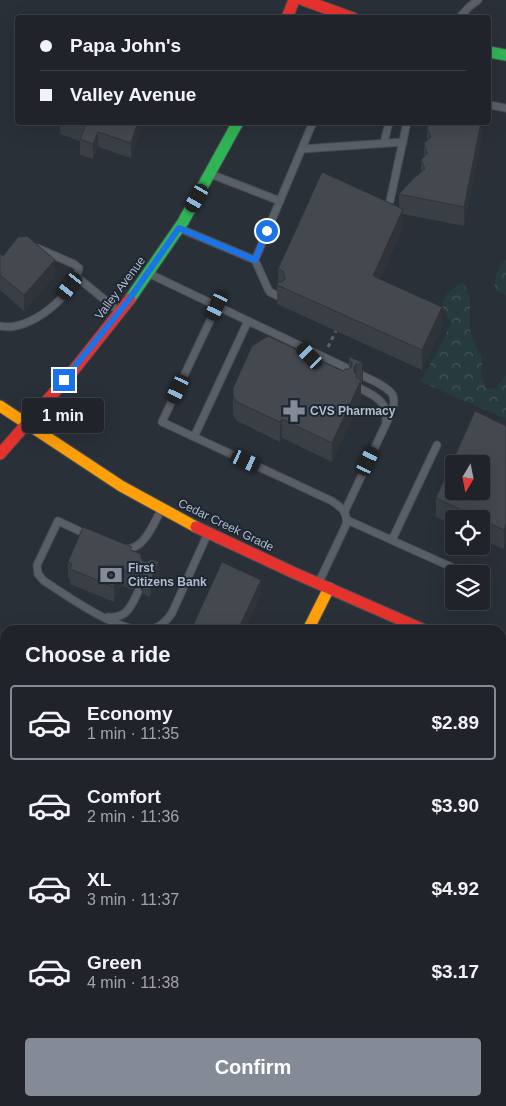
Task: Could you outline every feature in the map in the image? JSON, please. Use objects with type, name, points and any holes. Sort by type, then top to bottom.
[{"type":"main road","points":[[288,15],[294,0]]},
{"type":"main road","points":[[303,0],[345,15]]},
{"type":"main road","points":[[491,52],[506,55]]},
{"type":"main road","name":"Valley Avenue","points":[[0,454],[119,312],[148,273],[179,228],[211,174],[236,125]]},
{"type":"main road","name":"Cedar Creek Grade","points":[[0,406],[67,454],[162,509],[324,586],[413,625]]},
{"type":"main road","points":[[310,625],[324,586]]},
{"type":"lane","points":[[462,15],[478,0]]},
{"type":"lane","points":[[491,105],[506,108]]},
{"type":"lane","points":[[255,260],[312,125]]},
{"type":"lane","points":[[384,143],[388,125]]},
{"type":"lane","points":[[390,201],[406,125]]},
{"type":"lane","points":[[302,149],[403,142]]},
{"type":"lane","points":[[211,174],[280,201]]},
{"type":"lane","points":[[179,228],[255,260],[270,292],[280,297]]},
{"type":"lane","points":[[0,326],[14,326],[40,317],[64,294],[77,277],[78,268],[74,264],[34,247],[25,246]]},
{"type":"lane","points":[[148,273],[388,389],[393,396],[394,405],[344,511]]},
{"type":"lane","points":[[77,277],[119,312]]},
{"type":"lane","points":[[217,306],[162,422],[332,500],[344,511],[347,520],[324,586]]},
{"type":"lane","points":[[194,437],[248,321]]},
{"type":"lane","points":[[300,346],[313,359]]},
{"type":"lane","points":[[359,388],[375,396],[384,405],[387,414],[384,428]]},
{"type":"lane","points":[[392,540],[436,446]]},
{"type":"lane","points":[[118,548],[132,549],[139,545],[162,509]]},
{"type":"lane","points":[[347,520],[447,565]]},
{"type":"lane","points":[[92,536],[58,521],[36,565],[38,574],[94,613],[123,625]]},
{"type":"lane","points":[[160,625],[172,613],[208,532]]},
{"type":"lane","points":[[100,616],[111,618],[123,616],[131,608],[138,592]]},
{"type":"path","points":[[329,346],[336,331]]},
{"type":"green space","points":[[506,259],[506,295],[495,290],[495,286],[498,269]]},
{"type":"green space","points":[[464,282],[470,298],[470,329],[473,340],[482,357],[481,376],[486,388],[495,389],[506,375],[506,419],[421,382],[451,322],[443,309],[444,299],[451,290]]},
{"type":"building","points":[[80,125],[137,125],[131,143],[98,132],[93,144],[80,139],[85,127]]},
{"type":"building","points":[[430,125],[480,125],[464,207],[399,194],[425,169],[421,160],[427,153],[424,143],[431,137],[427,128]]},
{"type":"building","points":[[322,172],[403,209],[373,276],[442,307],[422,350],[277,285],[278,282],[282,282],[285,279],[283,271],[278,269]]},
{"type":"building","points":[[27,236],[55,260],[24,295],[0,275],[0,253],[3,256],[18,237]]},
{"type":"building","name":"CVS Pharmacy","points":[[268,336],[343,371],[352,366],[350,357],[363,363],[356,364],[354,367],[354,372],[357,374],[356,377],[361,380],[332,443],[282,419],[280,422],[237,402],[233,396],[233,388],[252,346]]},
{"type":"building","points":[[475,411],[506,426],[506,524],[504,530],[490,523],[490,510],[462,510],[436,498],[445,478],[445,500],[490,500],[490,455],[455,455]]},
{"type":"building","points":[[83,527],[132,547],[130,550],[141,554],[143,561],[147,562],[151,559],[159,562],[150,581],[143,578],[143,574],[140,572],[133,574],[121,569],[114,587],[70,569],[72,564],[68,562]]},
{"type":"building","points":[[222,562],[261,580],[240,625],[193,625]]},
{"type":"traffic: fast","points":[[491,52],[506,55]]},
{"type":"traffic: fast","points":[[130,299],[183,222],[236,125]]},
{"type":"traffic: slow","points":[[0,406],[121,486],[196,527]]},
{"type":"traffic: slow","points":[[310,625],[329,588]]},
{"type":"traffic: jam","points":[[288,15],[294,0]]},
{"type":"traffic: jam","points":[[303,0],[345,15]]},
{"type":"traffic: jam","points":[[0,454],[73,371],[130,299]]},
{"type":"traffic: jam","points":[[196,527],[413,625]]},
{"type":"place","name":"CVS Pharmacy","points":[[294,411]]},
{"type":"place","name":"First Citizens Bank","points":[[111,575]]},
{"type":"route","points":[[64,380],[128,301],[179,228],[255,260],[267,231]]}]
